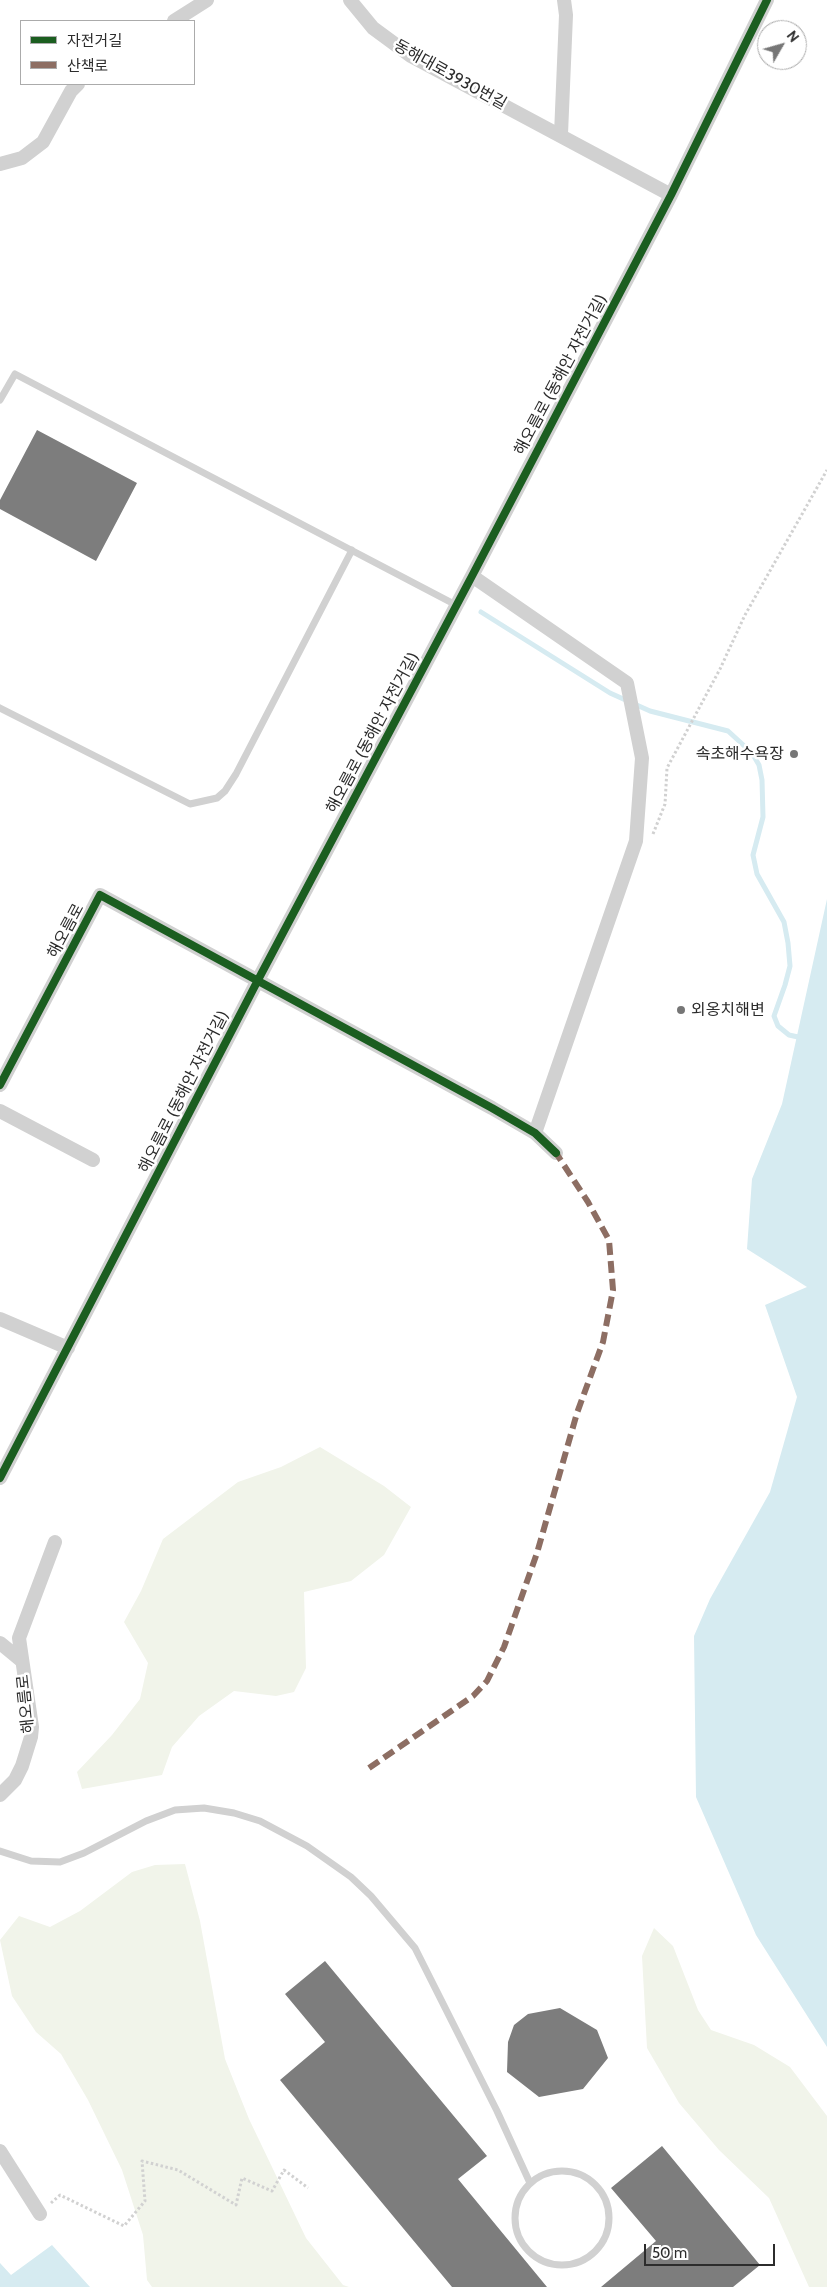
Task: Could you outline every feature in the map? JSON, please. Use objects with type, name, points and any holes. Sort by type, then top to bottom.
[{"type":"street","points":[[176,20],[207,0]]},
{"type":"street","name":"동해대로3930번길","points":[[350,0],[373,28],[411,56],[561,134],[671,195]]},
{"type":"street","points":[[561,134],[566,15],[564,0]]},
{"type":"street","name":"해오름로 (동해안 자전거길)","points":[[0,1478],[258,980],[671,195],[767,0]]},
{"type":"street","points":[[0,164],[22,158],[43,142],[77,85]]},
{"type":"street","points":[[472,576],[627,683],[642,758],[636,841],[535,1133]]},
{"type":"street","name":"해오름로","points":[[0,1085],[100,896],[258,980]]},
{"type":"street","points":[[258,980],[535,1133],[556,1153]]},
{"type":"street","points":[[0,1111],[93,1160]]},
{"type":"street","points":[[0,1319],[68,1348]]},
{"type":"street","points":[[22,1661],[19,1638],[55,1542]]},
{"type":"street","name":"해오름로","points":[[0,1644],[22,1661],[32,1727],[31,1738],[15,1780],[0,1795]]},
{"type":"street","points":[[0,2151],[40,2214]]},
{"type":"lane","points":[[0,400],[14,374],[456,605]]},
{"type":"lane","points":[[0,708],[190,804],[217,798],[225,791],[236,774],[352,550]]},
{"type":"lane","points":[[0,1851],[31,1861],[60,1862],[84,1854],[146,1821],[175,1810],[204,1808],[234,1813],[260,1821],[307,1846],[351,1877],[371,1896],[415,1948],[497,2111],[530,2183]]},
{"type":"lane","points":[[558,2171],[574,2172],[588,2178],[600,2189],[607,2203],[610,2218],[607,2234],[600,2248],[588,2258],[574,2265],[558,2266],[543,2262],[530,2254],[520,2241],[514,2226],[515,2210],[520,2195],[530,2183],[543,2174],[558,2171]]},
{"type":"path","points":[[678,749],[720,669],[744,615],[827,470]]},
{"type":"path","points":[[40,2214],[60,2195],[124,2226],[145,2201],[142,2161],[178,2170],[236,2205],[242,2178],[272,2191],[284,2170],[308,2188]]},
{"type":"shaded area","points":[[827,899],[827,2047],[756,1935],[696,1797],[694,1636],[710,1599],[770,1492],[797,1397],[765,1305],[807,1287],[747,1249],[752,1179],[782,1104]]},
{"type":"shaded area","points":[[320,1447],[384,1486],[411,1507],[384,1555],[351,1581],[304,1592],[306,1668],[294,1692],[276,1696],[234,1691],[199,1716],[172,1747],[162,1775],[82,1789],[77,1772],[112,1735],[140,1699],[148,1663],[124,1622],[141,1591],[163,1539],[238,1482],[281,1467]]},
{"type":"shaded area","points":[[185,1864],[200,1921],[225,2059],[249,2119],[306,2238],[343,2285],[349,2287],[152,2287],[147,2280],[143,2235],[122,2170],[88,2100],[61,2054],[36,2032],[12,1996],[0,1940],[19,1916],[50,1927],[80,1911],[132,1872],[155,1865]]},
{"type":"shaded area","points":[[654,1928],[673,1946],[698,2010],[711,2030],[754,2045],[790,2067],[827,2116],[827,2287],[809,2287],[769,2198],[719,2150],[679,2103],[647,2048],[642,1956]]},
{"type":"shaded area","points":[[52,2245],[90,2287],[0,2287],[0,2263],[11,2275]]},
{"type":"building","points":[[37,430],[137,483],[96,561],[0,509],[0,500]]},
{"type":"building","points":[[325,1961],[487,2156],[458,2179],[547,2287],[452,2287],[280,2080],[325,2042],[285,1994]]},
{"type":"building","points":[[560,2008],[597,2030],[608,2058],[583,2089],[539,2097],[507,2072],[508,2042],[514,2025],[528,2014]]},
{"type":"building","points":[[662,2146],[760,2265],[733,2287],[601,2287],[656,2241],[611,2188]]},
{"type":"waterway","points":[[481,612],[610,693],[650,711],[728,731],[752,753],[759,765],[762,780],[763,817],[753,855],[757,874],[784,922],[790,966],[774,1016],[778,1026],[789,1035],[798,1037]]},
{"type":"marked path","points":[[369,1768],[473,1696],[487,1681],[504,1647],[537,1553],[577,1413],[603,1342],[613,1290],[609,1240],[588,1202],[556,1153]]},
{"type":"cycle path","points":[[0,1478],[258,980],[671,195],[767,0]]},
{"type":"cycle path","points":[[0,1085],[100,895],[492,1108],[535,1133],[556,1153]]},
{"type":"place","name":"속초해수욕장","points":[[794,754]]},
{"type":"place","name":"외옹치해변","points":[[681,1010]]}]
